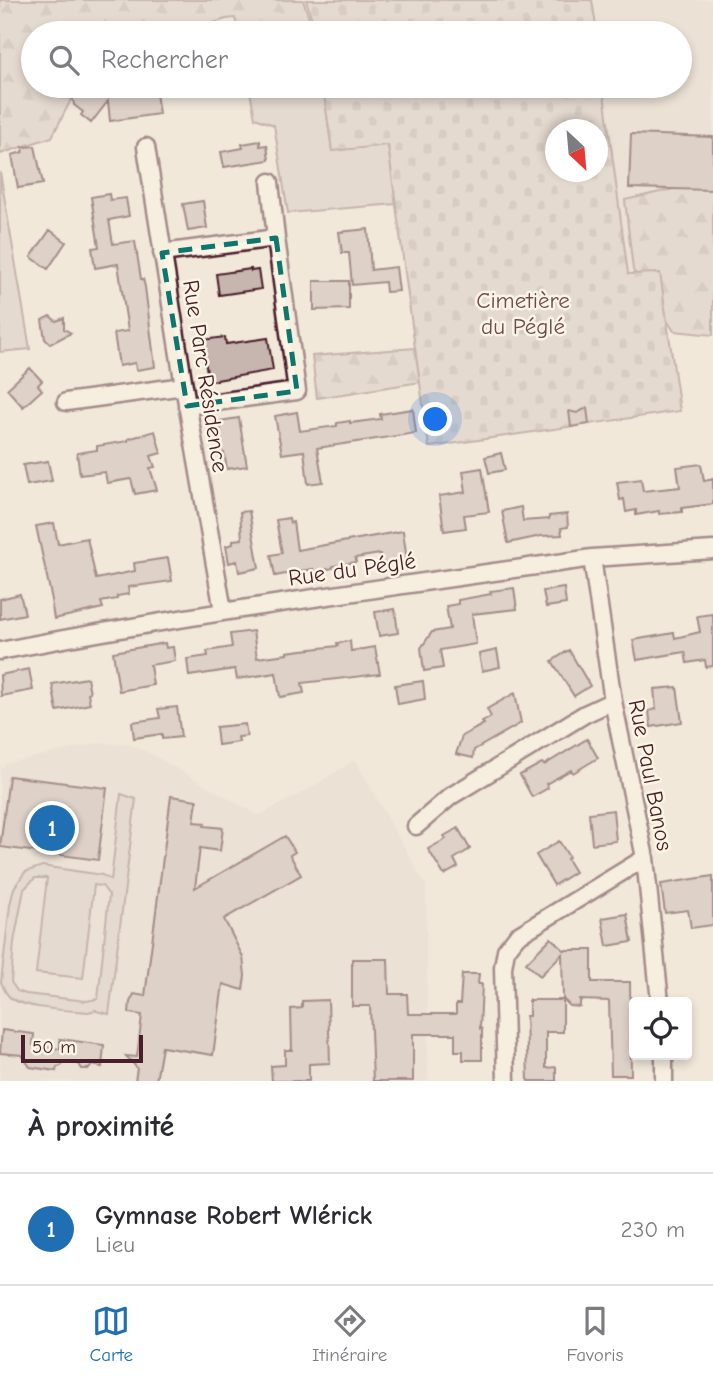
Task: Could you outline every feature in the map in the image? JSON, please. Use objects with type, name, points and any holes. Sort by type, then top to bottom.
[{"type":"street","name":"Rue Parc Résidence","points":[[146,148],[223,611]]},
{"type":"street","points":[[187,406],[297,391],[301,377],[276,238],[270,182]]},
{"type":"street","points":[[163,253],[276,238]]},
{"type":"street","points":[[66,402],[184,386]]},
{"type":"street","name":"Rue du Péglé","points":[[0,651],[223,611],[592,558],[713,550]]},
{"type":"street","name":"Rue Paul Banos","points":[[592,558],[613,701],[645,858],[659,997]]},
{"type":"street","points":[[416,826],[451,796],[585,714],[613,701]]},
{"type":"street","points":[[506,1081],[503,967],[506,950],[517,936],[645,858]]},
{"type":"street","points":[[664,1060],[664,1081]]},
{"type":"highlighted area","points":[[276,238],[297,391],[187,406],[162,253]]},
{"type":"shaded area","points":[[592,0],[713,0],[713,267],[628,274],[605,98],[692,98],[692,21],[595,21]]},
{"type":"shaded area","points":[[99,743],[131,745],[145,751],[258,815],[309,789],[355,760],[426,886],[428,1081],[0,1079],[0,769],[4,764]]},
{"type":"green space","points":[[0,0],[303,0],[310,21],[236,21],[235,18],[220,21],[21,21],[21,98],[72,98],[52,137],[0,154]]},
{"type":"green space","points":[[306,0],[592,0],[595,21],[312,21]]},
{"type":"green space","points":[[251,98],[325,98],[332,151],[388,144],[396,204],[288,213],[274,125],[255,118]]},
{"type":"green space","name":"Cimetière du Péglé","points":[[325,98],[605,98],[607,119],[545,119],[545,182],[608,182],[608,124],[628,274],[660,273],[680,411],[429,447],[388,145],[332,151]]},
{"type":"green space","points":[[0,172],[30,349],[0,352]]},
{"type":"green space","points":[[713,180],[713,335],[674,331],[633,270],[625,200]]},
{"type":"green space","points":[[415,348],[421,382],[317,398],[312,356]]},
{"type":"green space","points":[[121,794],[136,799],[109,1014],[96,1010],[88,1012],[39,1007],[9,997],[1,982],[10,905],[14,888],[25,872],[42,866],[102,875],[111,880]],"holes":[[[35,878],[47,878],[36,973],[83,978],[94,885],[102,886],[109,895],[98,999],[86,1001],[26,994],[17,991],[11,982],[14,942],[24,889]]]},
{"type":"building","points":[[73,98],[157,98],[159,114],[110,121],[108,101],[91,123],[74,105]]},
{"type":"building","points":[[631,134],[713,137],[713,190],[629,188]]},
{"type":"building","points":[[260,141],[260,146],[267,145],[269,160],[224,167],[221,152],[243,148],[242,144]]},
{"type":"building","points":[[35,146],[43,184],[18,188],[12,155],[23,152],[23,147]]},
{"type":"building","points":[[109,194],[110,200],[126,198],[129,216],[109,220],[113,244],[135,241],[141,279],[145,287],[155,367],[136,370],[135,363],[119,366],[114,333],[128,331],[118,264],[95,268],[92,248],[99,247],[91,197]]},
{"type":"building","points":[[203,201],[207,228],[188,231],[183,204]]},
{"type":"building","points":[[368,229],[371,270],[396,267],[399,291],[386,292],[385,282],[352,285],[349,253],[342,253],[339,232]]},
{"type":"building","points":[[50,230],[66,242],[48,269],[31,257]]},
{"type":"building","points":[[258,270],[261,289],[219,295],[216,274]]},
{"type":"building","points":[[314,281],[349,281],[349,309],[314,310]]},
{"type":"building","points":[[50,316],[56,321],[64,318],[64,329],[71,333],[50,344],[45,339],[42,320]]},
{"type":"building","points":[[225,337],[226,344],[268,338],[273,370],[211,381],[210,373],[207,373],[202,340]]},
{"type":"building","points":[[30,368],[42,381],[38,385],[42,390],[23,407],[7,389]]},
{"type":"building","points":[[587,408],[589,424],[571,427],[569,411],[577,413]]},
{"type":"building","points":[[413,409],[416,433],[317,448],[323,482],[308,484],[304,451],[282,454],[275,416],[297,412],[300,431],[337,426],[337,423],[350,421],[381,419],[380,414]]},
{"type":"building","points":[[239,418],[247,466],[227,469],[224,453],[219,454],[216,432],[221,431],[219,421]]},
{"type":"building","points":[[155,431],[161,453],[151,456],[155,467],[150,468],[157,490],[135,494],[131,479],[107,483],[105,472],[80,475],[77,453],[97,450],[97,446],[128,441]]},
{"type":"building","points":[[501,453],[505,470],[489,473],[485,457]]},
{"type":"building","points":[[48,461],[52,481],[27,485],[23,465]]},
{"type":"building","points":[[701,464],[704,481],[713,479],[713,504],[682,508],[682,512],[659,514],[659,511],[636,515],[636,510],[626,512],[624,499],[620,500],[617,482],[641,479],[643,491],[680,487],[677,467]]},
{"type":"building","points":[[482,468],[489,512],[464,515],[466,528],[444,531],[439,496],[466,492],[463,471]]},
{"type":"building","points":[[521,507],[523,521],[549,519],[549,516],[567,514],[568,527],[561,528],[562,535],[508,543],[502,511]]},
{"type":"building","points":[[249,511],[259,568],[239,572],[237,561],[229,563],[226,546],[233,544],[233,540],[242,539],[240,512]]},
{"type":"building","points":[[289,518],[290,523],[293,522],[297,550],[403,531],[407,560],[382,564],[380,554],[355,558],[356,562],[333,568],[275,576],[271,555],[282,553],[276,520]]},
{"type":"building","points":[[54,523],[58,544],[87,538],[96,579],[135,571],[134,563],[168,558],[172,581],[128,587],[129,594],[101,602],[103,608],[54,619],[36,526]]},
{"type":"building","points":[[514,588],[517,609],[472,614],[476,644],[440,650],[443,668],[424,671],[421,648],[432,632],[450,629],[446,606],[458,604],[458,600],[491,594],[490,591]]},
{"type":"building","points":[[564,588],[566,604],[546,607],[543,591]]},
{"type":"building","points":[[20,594],[25,614],[0,619],[0,599]]},
{"type":"building","points":[[395,609],[398,633],[379,636],[375,612]]},
{"type":"building","points":[[713,614],[713,666],[706,667],[705,660],[687,663],[685,652],[637,660],[633,640],[674,633],[675,638],[700,632],[697,616]]},
{"type":"building","points":[[253,631],[257,658],[338,646],[337,643],[350,641],[351,651],[375,647],[380,674],[302,683],[304,693],[280,697],[276,673],[237,679],[235,669],[189,676],[187,659],[208,656],[207,651],[232,647],[230,634]]},
{"type":"building","points":[[165,643],[166,648],[173,647],[175,661],[150,665],[153,685],[119,691],[113,652]]},
{"type":"building","points":[[497,650],[500,667],[482,671],[479,654]]},
{"type":"building","points":[[569,650],[590,686],[574,696],[552,661]]},
{"type":"building","points":[[29,669],[33,690],[1,696],[0,675]]},
{"type":"building","points":[[87,678],[90,704],[57,711],[52,684]]},
{"type":"building","points":[[423,681],[425,699],[398,704],[395,685]]},
{"type":"building","points":[[677,687],[682,722],[651,727],[649,711],[656,709],[654,689]]},
{"type":"building","points":[[515,693],[521,723],[474,750],[473,758],[456,754],[462,736],[491,717],[487,709]]},
{"type":"building","points":[[177,707],[181,737],[162,739],[162,734],[134,738],[132,722],[160,718],[158,709]]},
{"type":"building","points":[[245,724],[247,736],[238,737],[239,742],[218,745],[216,727]]},
{"type":"building","points":[[587,739],[598,758],[573,773],[571,770],[546,784],[548,788],[532,797],[520,775],[542,763],[544,765]]},
{"type":"building","points":[[9,776],[107,788],[98,860],[0,847]]},
{"type":"building","points":[[171,796],[197,800],[194,822],[223,828],[220,851],[200,848],[195,888],[285,836],[295,852],[290,855],[301,875],[224,919],[243,957],[245,976],[243,990],[223,984],[213,1055],[162,1047],[156,1081],[135,1081],[137,1068],[126,1056],[137,1057],[142,1015],[129,1013],[130,1002],[134,994],[145,996]]},
{"type":"building","points":[[613,810],[616,841],[592,844],[589,813]]},
{"type":"building","points":[[458,828],[470,849],[454,859],[458,867],[444,875],[428,849],[446,839],[444,836]]},
{"type":"building","points":[[559,841],[575,872],[554,885],[536,855]]},
{"type":"building","points":[[713,876],[713,925],[691,928],[688,910],[665,913],[661,884]]},
{"type":"building","points":[[627,914],[632,942],[607,946],[602,918]]},
{"type":"building","points":[[551,938],[564,950],[592,950],[592,982],[630,982],[631,1075],[611,1075],[609,1001],[580,1000],[580,1007],[570,1006],[563,999],[562,954],[540,976],[526,963]]},
{"type":"building","points":[[352,959],[388,959],[389,994],[407,994],[408,1014],[456,1014],[456,1004],[460,1004],[462,974],[479,974],[478,984],[482,984],[482,1060],[463,1060],[463,1051],[455,1051],[455,1034],[413,1034],[413,1081],[373,1081],[370,1006],[352,1006]]},
{"type":"building","points":[[328,1000],[330,1063],[309,1064],[309,1081],[272,1081],[271,1066],[285,1065],[285,1050],[292,1050],[291,1009],[302,1008],[302,1001]]},
{"type":"building","points":[[529,1000],[563,1000],[563,1032],[546,1032],[546,1068],[556,1067],[556,1081],[528,1081],[526,1016],[529,1016]]},
{"type":"building","points":[[2,1030],[34,1034],[33,1045],[60,1049],[60,1039],[104,1045],[102,1067],[92,1065],[89,1069],[82,1069],[79,1064],[65,1062],[57,1067],[56,1071],[30,1067],[22,1055],[0,1053]]},
{"type":"place","name":"Gymnase Robert Wlérick","points":[[52,828]]}]
